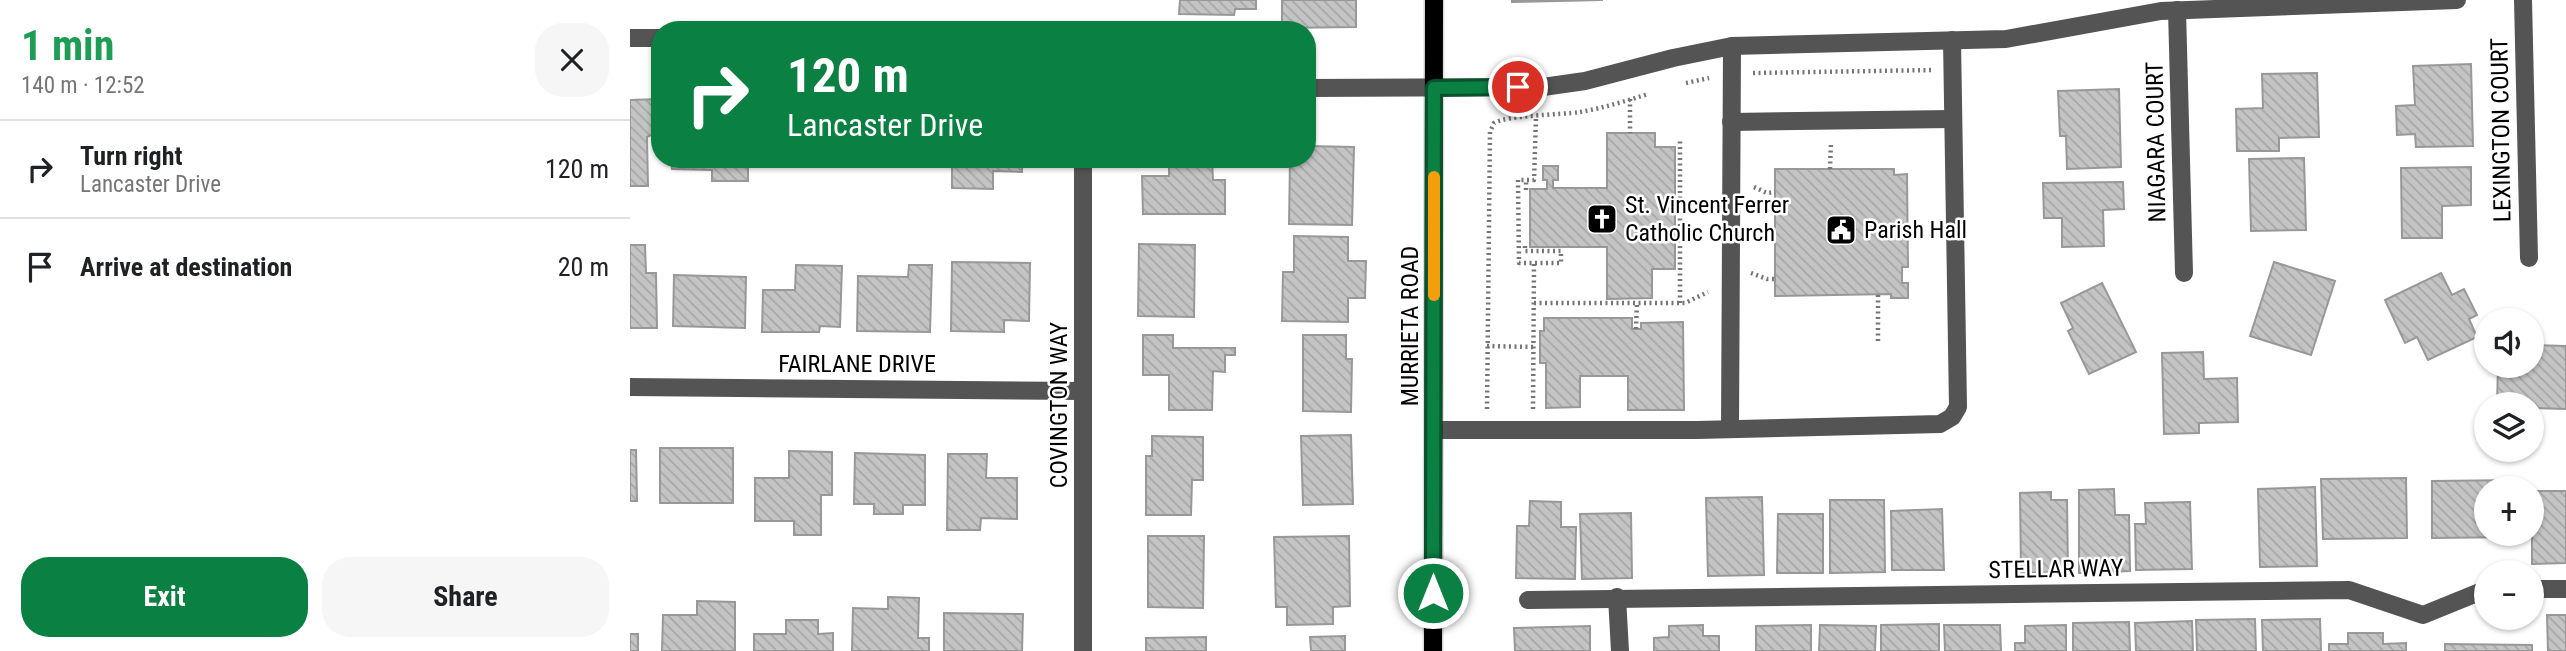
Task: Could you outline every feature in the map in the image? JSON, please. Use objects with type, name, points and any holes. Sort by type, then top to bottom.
[{"type":"main road","name":"MURRIETA ROAD","points":[[1433,651],[1434,0]]},
{"type":"street","points":[[1316,88],[1542,87],[1585,81],[1732,46],[2006,39],[2161,11],[2457,0]]},
{"type":"street","name":"LEXINGTON COURT","points":[[2523,0],[2529,258]]},
{"type":"street","name":"NIAGARA COURT","points":[[2177,10],[2183,273]]},
{"type":"street","points":[[630,38],[651,38]]},
{"type":"street","points":[[1434,430],[1730,429],[1940,424],[1952,416],[1958,407],[1952,40]]},
{"type":"street","points":[[1730,429],[1732,46]]},
{"type":"street","points":[[1731,121],[1952,119]]},
{"type":"street","name":"COVINGTON WAY","points":[[1083,168],[1083,651]]},
{"type":"street","name":"FAIRLANE DRIVE","points":[[630,387],[1083,391]]},
{"type":"street","points":[[2544,589],[2566,589]]},
{"type":"street","name":"STELLAR WAY","points":[[1528,600],[2349,590],[2423,615],[2474,594]]},
{"type":"street","points":[[1617,597],[1620,651]]},
{"type":"path","points":[[1686,83],[1732,74],[1952,69]]},
{"type":"path","points":[[1486,431],[1490,132],[1494,123],[1499,120],[1597,109],[1648,94]]},
{"type":"path","points":[[1630,99],[1630,133]]},
{"type":"path","points":[[1525,246],[1525,251],[1562,251],[1562,262],[1518,262],[1518,180],[1534,180],[1536,117]]},
{"type":"path","points":[[1680,303],[1678,201],[1681,139]]},
{"type":"path","points":[[1526,180],[1526,190]]},
{"type":"path","points":[[1532,431],[1534,262]]},
{"type":"path","points":[[1534,303],[1685,303],[1731,280]]},
{"type":"path","points":[[1878,295],[1878,341]]},
{"type":"path","points":[[1636,329],[1637,303]]},
{"type":"path","points":[[1487,346],[1534,347]]},
{"type":"building","points":[[1180,0],[1256,0],[1256,9],[1235,9],[1234,15],[1179,14]]},
{"type":"building","points":[[1282,0],[1356,0],[1356,27],[1316,28],[1316,21],[1282,21]]},
{"type":"building","points":[[1512,0],[1603,0],[1512,2]]},
{"type":"building","points":[[2471,64],[2473,146],[2416,147],[2415,134],[2397,135],[2396,106],[2415,105],[2413,66]]},
{"type":"building","points":[[2317,73],[2319,137],[2279,138],[2279,151],[2237,151],[2236,109],[2263,108],[2262,74]]},
{"type":"building","points":[[2119,89],[2121,167],[2067,169],[2066,136],[2060,136],[2058,91]]},
{"type":"building","points":[[651,99],[651,135],[647,137],[648,186],[630,186],[630,100]]},
{"type":"building","name":"St. Vincent Ferrer Catholic Church","points":[[1607,133],[1655,133],[1655,147],[1675,147],[1675,269],[1652,269],[1652,298],[1607,299],[1607,247],[1530,247],[1530,189],[1547,189],[1547,180],[1543,180],[1543,166],[1558,166],[1558,180],[1553,180],[1553,188],[1607,188]]},
{"type":"building","points":[[1316,146],[1354,147],[1352,225],[1289,224],[1290,168],[1316,168]]},
{"type":"building","points":[[2304,158],[2306,230],[2251,231],[2249,159]]},
{"type":"building","points":[[2471,167],[2471,205],[2442,206],[2442,238],[2402,238],[2401,168]]},
{"type":"building","points":[[748,168],[748,181],[712,181],[712,170],[672,169]]},
{"type":"building","points":[[952,168],[1022,168],[1022,172],[993,171],[993,189],[952,188]]},
{"type":"building","points":[[1169,168],[1212,168],[1213,180],[1225,180],[1225,214],[1143,214],[1142,176],[1169,176]]},
{"type":"building","name":"Parish Hall","points":[[1775,169],[1894,169],[1894,175],[1907,174],[1908,267],[1902,267],[1902,283],[1908,283],[1908,298],[1891,298],[1891,294],[1775,296]]},
{"type":"building","points":[[2123,182],[2124,209],[2103,210],[2104,246],[2062,247],[2062,218],[2044,218],[2043,183]]},
{"type":"building","points":[[1294,236],[1348,237],[1348,261],[1366,261],[1365,298],[1348,298],[1348,322],[1282,321],[1283,272],[1294,272]]},
{"type":"building","points":[[1139,244],[1195,245],[1194,317],[1138,316]]},
{"type":"building","points":[[630,245],[645,245],[646,273],[656,273],[657,328],[630,328]]},
{"type":"building","points":[[952,262],[1030,263],[1029,321],[1004,320],[1004,332],[951,331]]},
{"type":"building","points":[[2274,262],[2335,281],[2311,355],[2250,336]]},
{"type":"building","points":[[796,265],[842,266],[840,327],[820,326],[819,332],[762,332],[763,290],[795,290]]},
{"type":"building","points":[[909,265],[932,265],[930,332],[857,331],[858,276],[908,277]]},
{"type":"building","points":[[2441,273],[2452,295],[2464,289],[2474,309],[2474,316],[2469,319],[2474,338],[2428,360],[2417,337],[2405,343],[2385,300]]},
{"type":"building","points":[[674,275],[746,277],[745,328],[673,326]]},
{"type":"building","points":[[2102,283],[2136,352],[2089,374],[2068,331],[2073,328],[2061,303]]},
{"type":"building","points":[[1544,318],[1632,318],[1632,329],[1641,329],[1641,323],[1683,322],[1684,410],[1628,410],[1628,376],[1580,376],[1580,407],[1546,408],[1546,363],[1540,363],[1540,331],[1544,331]]},
{"type":"building","points":[[1143,335],[1173,335],[1173,348],[1235,348],[1235,355],[1225,355],[1225,372],[1213,371],[1212,410],[1169,410],[1169,375],[1143,375]]},
{"type":"building","points":[[1303,335],[1346,335],[1346,359],[1352,359],[1351,412],[1303,411]]},
{"type":"building","points":[[2544,345],[2566,346],[2566,409],[2544,408],[2544,392],[2497,392],[2498,378],[2544,378]]},
{"type":"building","points":[[2203,352],[2204,379],[2237,378],[2238,422],[2199,423],[2199,433],[2164,434],[2162,353]]},
{"type":"building","points":[[1351,435],[1353,504],[1303,505],[1301,436]]},
{"type":"building","points":[[1152,436],[1203,437],[1203,480],[1192,480],[1191,515],[1146,515],[1146,456],[1152,456]]},
{"type":"building","points":[[660,448],[733,448],[733,503],[660,503]]},
{"type":"building","points":[[630,450],[636,450],[637,501],[630,501]]},
{"type":"building","points":[[789,451],[832,452],[832,495],[821,495],[821,535],[794,535],[794,521],[755,521],[755,478],[789,478]]},
{"type":"building","points":[[855,453],[925,455],[925,505],[903,505],[903,514],[874,514],[874,504],[854,504]]},
{"type":"building","points":[[948,454],[987,454],[986,478],[1017,478],[1017,519],[981,518],[980,530],[947,530]]},
{"type":"building","points":[[2406,478],[2407,538],[2323,539],[2321,479]]},
{"type":"building","points":[[2432,481],[2474,481],[2474,538],[2432,538]]},
{"type":"building","points":[[2315,487],[2317,566],[2260,567],[2258,489]]},
{"type":"building","points":[[2114,489],[2115,515],[2129,515],[2130,571],[2079,573],[2079,490]]},
{"type":"building","points":[[2544,491],[2566,491],[2566,563],[2544,564],[2544,560],[2532,560],[2532,546],[2544,546]]},
{"type":"building","points":[[2051,492],[2051,500],[2067,500],[2068,572],[2021,573],[2020,493]]},
{"type":"building","points":[[1762,497],[1764,575],[1708,576],[1706,498]]},
{"type":"building","points":[[1830,500],[1884,500],[1885,572],[1830,573]]},
{"type":"building","points":[[1530,501],[1561,502],[1561,527],[1576,527],[1575,579],[1516,578],[1517,526],[1529,526]]},
{"type":"building","points":[[2190,502],[2192,569],[2136,570],[2135,524],[2146,524],[2145,503]]},
{"type":"building","points":[[1942,509],[1944,570],[1892,570],[1891,511]]},
{"type":"building","points":[[1631,513],[1632,578],[1582,579],[1580,514]]},
{"type":"building","points":[[1778,514],[1823,514],[1823,573],[1777,573]]},
{"type":"building","points":[[1148,536],[1204,536],[1203,608],[1148,607]]},
{"type":"building","points":[[1349,536],[1350,606],[1333,607],[1333,624],[1287,625],[1287,607],[1276,607],[1274,537]]},
{"type":"building","points":[[888,597],[919,598],[918,638],[929,638],[929,651],[852,651],[853,608],[888,609]]},
{"type":"building","points":[[697,601],[735,602],[735,651],[662,651],[663,615],[697,615]]},
{"type":"building","points":[[944,613],[1023,614],[1022,651],[944,651]]},
{"type":"building","points":[[2547,615],[2566,615],[2566,651],[2548,651]]},
{"type":"building","points":[[2255,619],[2256,651],[2197,651],[2196,620]]},
{"type":"building","points":[[2320,619],[2321,651],[2263,651],[2262,620]]},
{"type":"building","points":[[786,620],[818,620],[818,634],[833,633],[833,651],[754,651],[754,634],[786,634]]},
{"type":"building","points":[[2192,621],[2193,651],[2136,651],[2135,623]]},
{"type":"building","points":[[2129,622],[2130,651],[2073,651],[2073,623]]},
{"type":"building","points":[[1939,624],[1939,651],[1881,651],[1881,625]]},
{"type":"building","points":[[1703,625],[1703,636],[1719,636],[1719,651],[1654,651],[1654,638],[1669,637],[1669,626]]},
{"type":"building","points":[[1811,625],[1811,651],[1756,651],[1756,626]]},
{"type":"building","points":[[1820,625],[1876,626],[1875,651],[1819,651]]},
{"type":"building","points":[[1944,625],[2000,625],[2001,651],[1945,651]]},
{"type":"building","points":[[2066,625],[2066,651],[2015,651],[2015,643],[2025,643],[2025,626]]},
{"type":"building","points":[[1590,626],[1590,651],[1515,651],[1514,628]]},
{"type":"building","points":[[2348,633],[2383,633],[2383,644],[2406,643],[2406,651],[2329,651],[2329,644],[2348,644]]},
{"type":"building","points":[[630,634],[638,634],[638,651],[630,651]]},
{"type":"building","points":[[1345,636],[1345,651],[1311,651],[1310,637]]},
{"type":"building","points":[[1206,637],[1206,651],[1146,651],[1146,638]]},
{"type":"building","points":[[2445,644],[2532,645],[2532,651],[2445,651]]},
{"type":"slow traffic","points":[[1434,177],[1434,295]]},
{"type":"place","name":"St. Vincent Ferrer Catholic Church","points":[[1602,219]]},
{"type":"place","name":"Parish Hall","points":[[1841,230]]},
{"type":"route","points":[[1433,593],[1434,88],[1518,87]]}]
